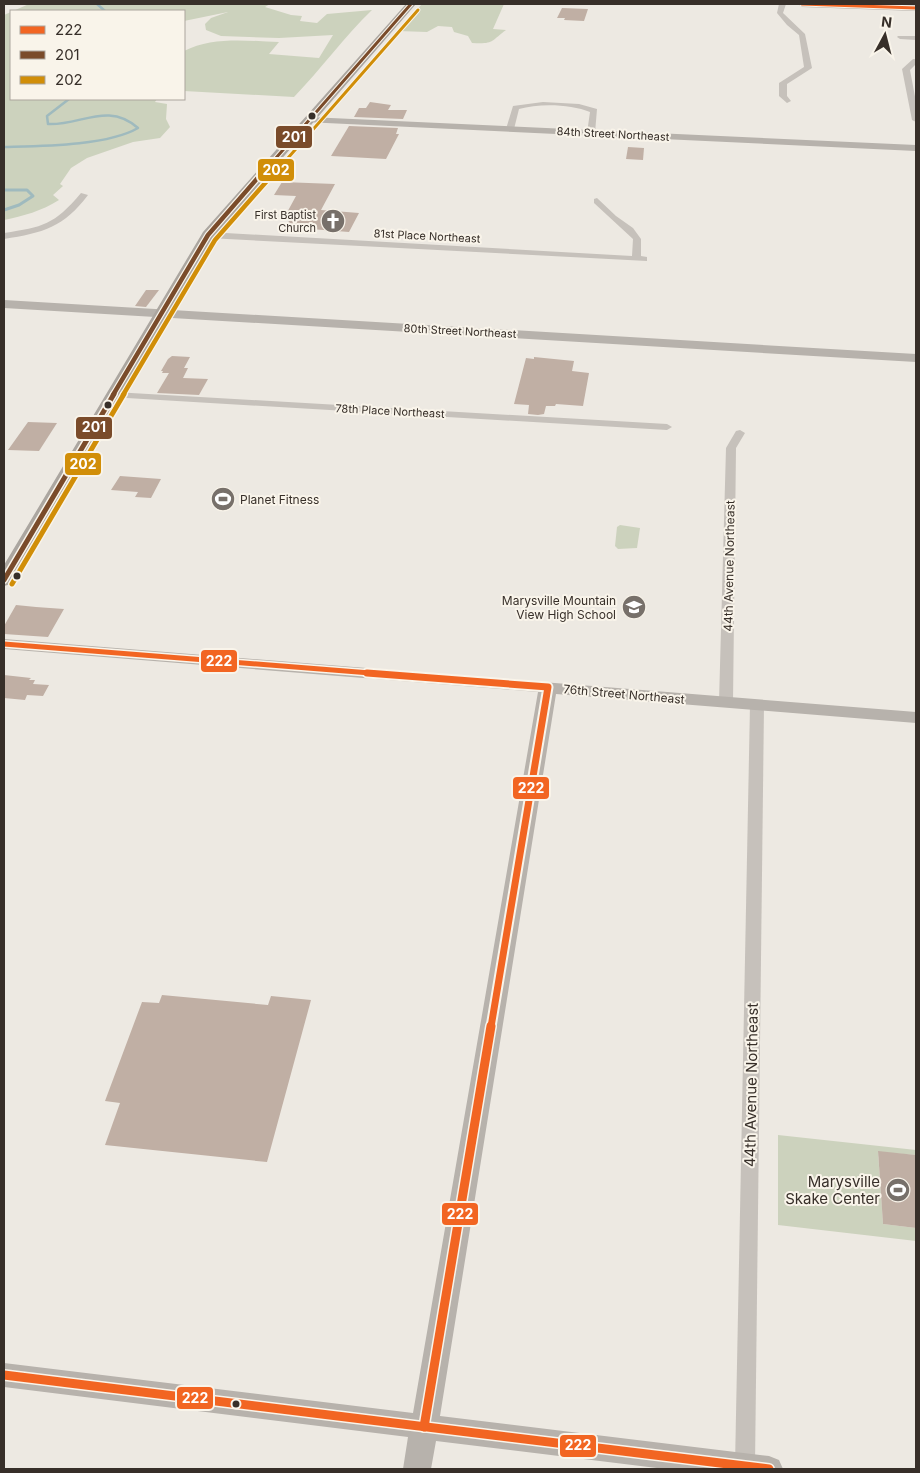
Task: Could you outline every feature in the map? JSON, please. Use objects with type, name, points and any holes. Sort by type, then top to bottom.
[{"type":"main road","points":[[4,580],[208,235],[411,4]]},
{"type":"street","points":[[783,4],[781,5],[780,13],[788,24],[802,34],[808,68],[783,83],[783,96],[787,101]]},
{"type":"street","points":[[802,4],[916,8]]},
{"type":"street","points":[[900,37],[916,38]]},
{"type":"street","points":[[916,60],[906,69],[916,120]]},
{"type":"street","points":[[510,129],[516,108],[525,104],[587,107],[595,113],[591,133]]},
{"type":"street","name":"84th Street Northeast","points":[[309,120],[916,148]]},
{"type":"street","points":[[4,236],[46,229],[55,225],[65,218],[84,196]]},
{"type":"street","name":"81st Place Northeast","points":[[208,235],[640,259],[637,239],[630,230],[613,218],[597,201]]},
{"type":"street","name":"80th Street Northeast","points":[[4,304],[916,358]]},
{"type":"street","name":"78th Place Northeast","points":[[114,395],[667,427]]},
{"type":"street","name":"44th Avenue Northeast","points":[[726,702],[731,448],[740,433]]},
{"type":"street","name":"76th Street Northeast","points":[[4,644],[916,717]]},
{"type":"street","points":[[417,1469],[548,687]]},
{"type":"street","name":"44th Avenue Northeast","points":[[757,704],[757,1468]]},
{"type":"street","points":[[4,1375],[757,1468]]},
{"type":"green space","points":[[29,4],[270,4],[265,7],[291,15],[302,16],[300,21],[317,23],[327,14],[372,10],[294,97],[185,91],[185,51],[195,46],[219,41],[279,42],[269,54],[319,58],[333,35],[279,38],[221,36],[206,30],[205,24],[211,18],[228,12],[185,21],[185,10],[15,10]]},
{"type":"green space","points":[[422,4],[504,4],[493,29],[506,30],[491,41],[484,43],[472,43],[468,36],[454,32],[452,27],[438,26],[427,32],[398,31]]},
{"type":"green space","points":[[10,12],[10,100],[156,100],[155,102],[167,104],[166,119],[170,127],[160,138],[133,142],[87,158],[71,168],[60,184],[63,186],[53,195],[59,200],[32,213],[4,220],[4,15]]},
{"type":"green space","points":[[620,525],[640,528],[637,548],[618,549],[615,546],[617,527]]},
{"type":"green space","points":[[778,1135],[916,1150],[916,1155],[878,1152],[883,1224],[916,1228],[916,1241],[778,1225]]},
{"type":"building","points":[[562,8],[588,9],[584,21],[557,18]]},
{"type":"building","points":[[370,102],[391,105],[388,110],[407,110],[403,119],[354,117],[359,108],[366,108]]},
{"type":"building","points":[[349,126],[398,128],[396,134],[399,134],[386,159],[331,156]]},
{"type":"building","points":[[628,147],[644,148],[643,160],[626,159]]},
{"type":"building","points":[[282,182],[335,184],[321,210],[359,213],[349,232],[285,227],[291,218],[284,218],[296,196],[274,195]]},
{"type":"building","points":[[146,290],[159,290],[146,307],[135,306]]},
{"type":"building","points":[[172,356],[190,357],[184,368],[188,368],[183,378],[208,379],[199,395],[157,393],[169,373],[162,373],[163,371],[161,371]]},
{"type":"building","points":[[534,357],[574,361],[572,371],[589,373],[583,406],[556,404],[555,406],[546,406],[544,414],[538,415],[528,414],[529,405],[514,404],[526,358],[534,359]]},
{"type":"building","points":[[28,422],[57,423],[39,451],[8,450]]},
{"type":"building","points":[[120,476],[161,479],[151,498],[135,497],[138,492],[111,490]]},
{"type":"building","points":[[16,605],[64,609],[48,637],[4,634],[4,626]]},
{"type":"building","points":[[4,675],[31,678],[29,680],[35,680],[33,684],[49,685],[43,696],[27,695],[25,700],[4,698]]},
{"type":"building","points":[[162,995],[268,1005],[271,996],[311,1000],[267,1162],[105,1145],[120,1103],[105,1101],[142,1002],[159,1003]]},
{"type":"building","name":"Marysville Skake Center","points":[[878,1151],[916,1155],[916,1228],[883,1224]]},
{"type":"waterway","points":[[97,4],[104,10]]},
{"type":"waterway","points":[[4,147],[91,142],[125,134],[138,128],[127,120],[105,115],[60,124],[48,124],[47,116],[68,100]]},
{"type":"waterway","points":[[4,190],[27,190],[33,196],[19,205],[4,210]]},
{"type":"transit line","name":"201","points":[[4,580],[208,235],[411,4]]},
{"type":"transit line","name":"222","points":[[802,4],[916,8]]},
{"type":"transit line","name":"202","points":[[12,584],[215,240],[418,10]]},
{"type":"transit line","name":"222","points":[[4,644],[548,687],[424,1427]]},
{"type":"transit line","name":"222","points":[[4,1375],[769,1469]]},
{"type":"place","name":"First Baptist Church","points":[[333,221]]},
{"type":"place","name":"Planet Fitness","points":[[223,499]]},
{"type":"place","name":"Marysville Mountain View High School","points":[[634,607]]},
{"type":"place","name":"Marysville Skake Center","points":[[898,1190]]}]
